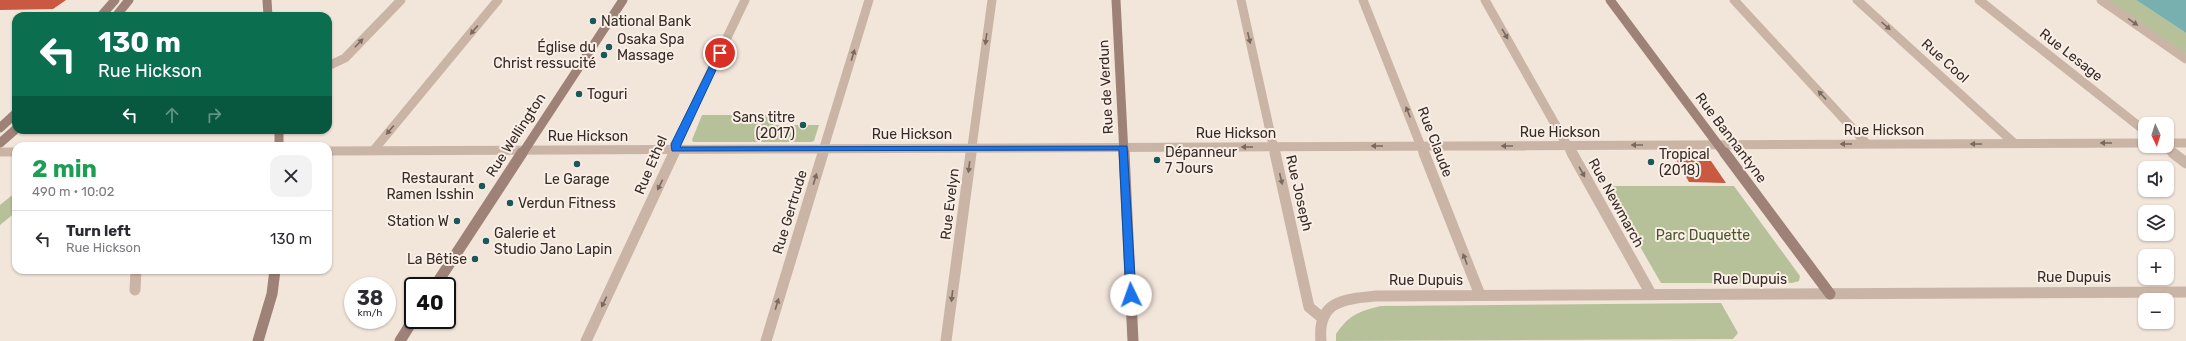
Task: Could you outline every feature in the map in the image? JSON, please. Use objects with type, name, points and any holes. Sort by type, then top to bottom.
[{"type":"street","points":[[267,0],[268,12]]},
{"type":"street","points":[[332,64],[345,58],[401,0]]},
{"type":"street","points":[[373,151],[498,0]]},
{"type":"street","name":"Rue Wellington","points":[[442,277],[622,0]]},
{"type":"street","name":"Rue Ethel","points":[[586,341],[674,156],[676,144],[745,0]]},
{"type":"street","name":"Rue Gertrude","points":[[766,341],[869,0]]},
{"type":"street","name":"Rue Evelyn","points":[[946,341],[992,0]]},
{"type":"street","name":"Rue de Verdun","points":[[1116,0],[1133,341]]},
{"type":"street","name":"Rue Joseph","points":[[1241,0],[1310,308],[1321,317]]},
{"type":"street","name":"Rue Claude","points":[[1364,0],[1480,295]]},
{"type":"street","name":"Rue Newmarch","points":[[1485,0],[1651,294]]},
{"type":"street","name":"Rue Bannantyne","points":[[1610,0],[1830,294]]},
{"type":"street","points":[[1734,0],[1867,144]]},
{"type":"street","name":"Rue Cool","points":[[1857,0],[2014,143]]},
{"type":"street","name":"Rue Lesage","points":[[1979,0],[2138,125]]},
{"type":"street","points":[[2101,0],[2186,59]]},
{"type":"street","points":[[104,12],[113,2],[128,1]]},
{"type":"street","points":[[119,12],[128,1]]},
{"type":"street","points":[[2,126],[12,117]]},
{"type":"street","points":[[2,126],[12,125]]},
{"type":"street","points":[[0,143],[12,132]]},
{"type":"street","name":"Rue Hickson","points":[[332,151],[2138,143]]},
{"type":"street","points":[[2174,143],[2186,143]]},
{"type":"street","points":[[0,152],[12,152]]},
{"type":"street","points":[[2173,153],[2186,163]]},
{"type":"street","points":[[135,290],[136,274]]},
{"type":"street","points":[[258,341],[272,294],[274,274]]},
{"type":"street","name":"Rue Dupuis","points":[[1321,317],[1330,306],[1358,298],[1376,296],[2186,292]]},
{"type":"street","points":[[1321,317],[1319,330],[1321,341]]},
{"type":"street","points":[[400,341],[407,329]]},
{"type":"green space","points":[[2108,0],[2136,0],[2186,33],[2186,54]]},
{"type":"green space","points":[[702,115],[777,115],[773,125],[819,125],[814,141],[811,142],[693,142],[692,140]]},
{"type":"green space","name":"Parc Duquette","points":[[1605,186],[1734,186],[1800,276],[1799,281],[1792,283],[1661,283]]},
{"type":"green space","points":[[12,195],[12,215],[0,225],[0,205]]},
{"type":"green space","points":[[1721,303],[1738,333],[1733,339],[1336,341],[1336,334],[1350,318],[1360,312],[1381,306]]},
{"type":"water","points":[[2136,0],[2186,0],[2186,33]]},
{"type":"building","points":[[0,0],[66,0],[53,9],[0,10]]},
{"type":"building","points":[[1673,154],[1692,154],[1697,161],[1711,161],[1726,183],[1689,182]]},
{"type":"place","name":"National Bank","points":[[593,21]]},
{"type":"place","name":"Osaka Spa Massage","points":[[609,47]]},
{"type":"place","name":"Église du Christ ressucité","points":[[604,55]]},
{"type":"place","name":"Toguri","points":[[579,94]]},
{"type":"place","name":"Sans titre (2017)","points":[[803,125]]},
{"type":"place","name":"Dépanneur 7 Jours","points":[[1157,160]]},
{"type":"place","name":"Tropical (2018)","points":[[1651,162]]},
{"type":"place","name":"Le Garage","points":[[577,164]]},
{"type":"place","name":"Restaurant Ramen Isshin","points":[[482,186]]},
{"type":"place","name":"Verdun Fitness","points":[[510,203]]},
{"type":"place","name":"Station W","points":[[457,221]]},
{"type":"place","name":"Galerie et Studio Jano Lapin","points":[[486,241]]},
{"type":"place","name":"La Bêtise","points":[[475,259]]},
{"type":"route","points":[[720,53],[676,144],[675,149],[1123,147],[1131,295]]}]
